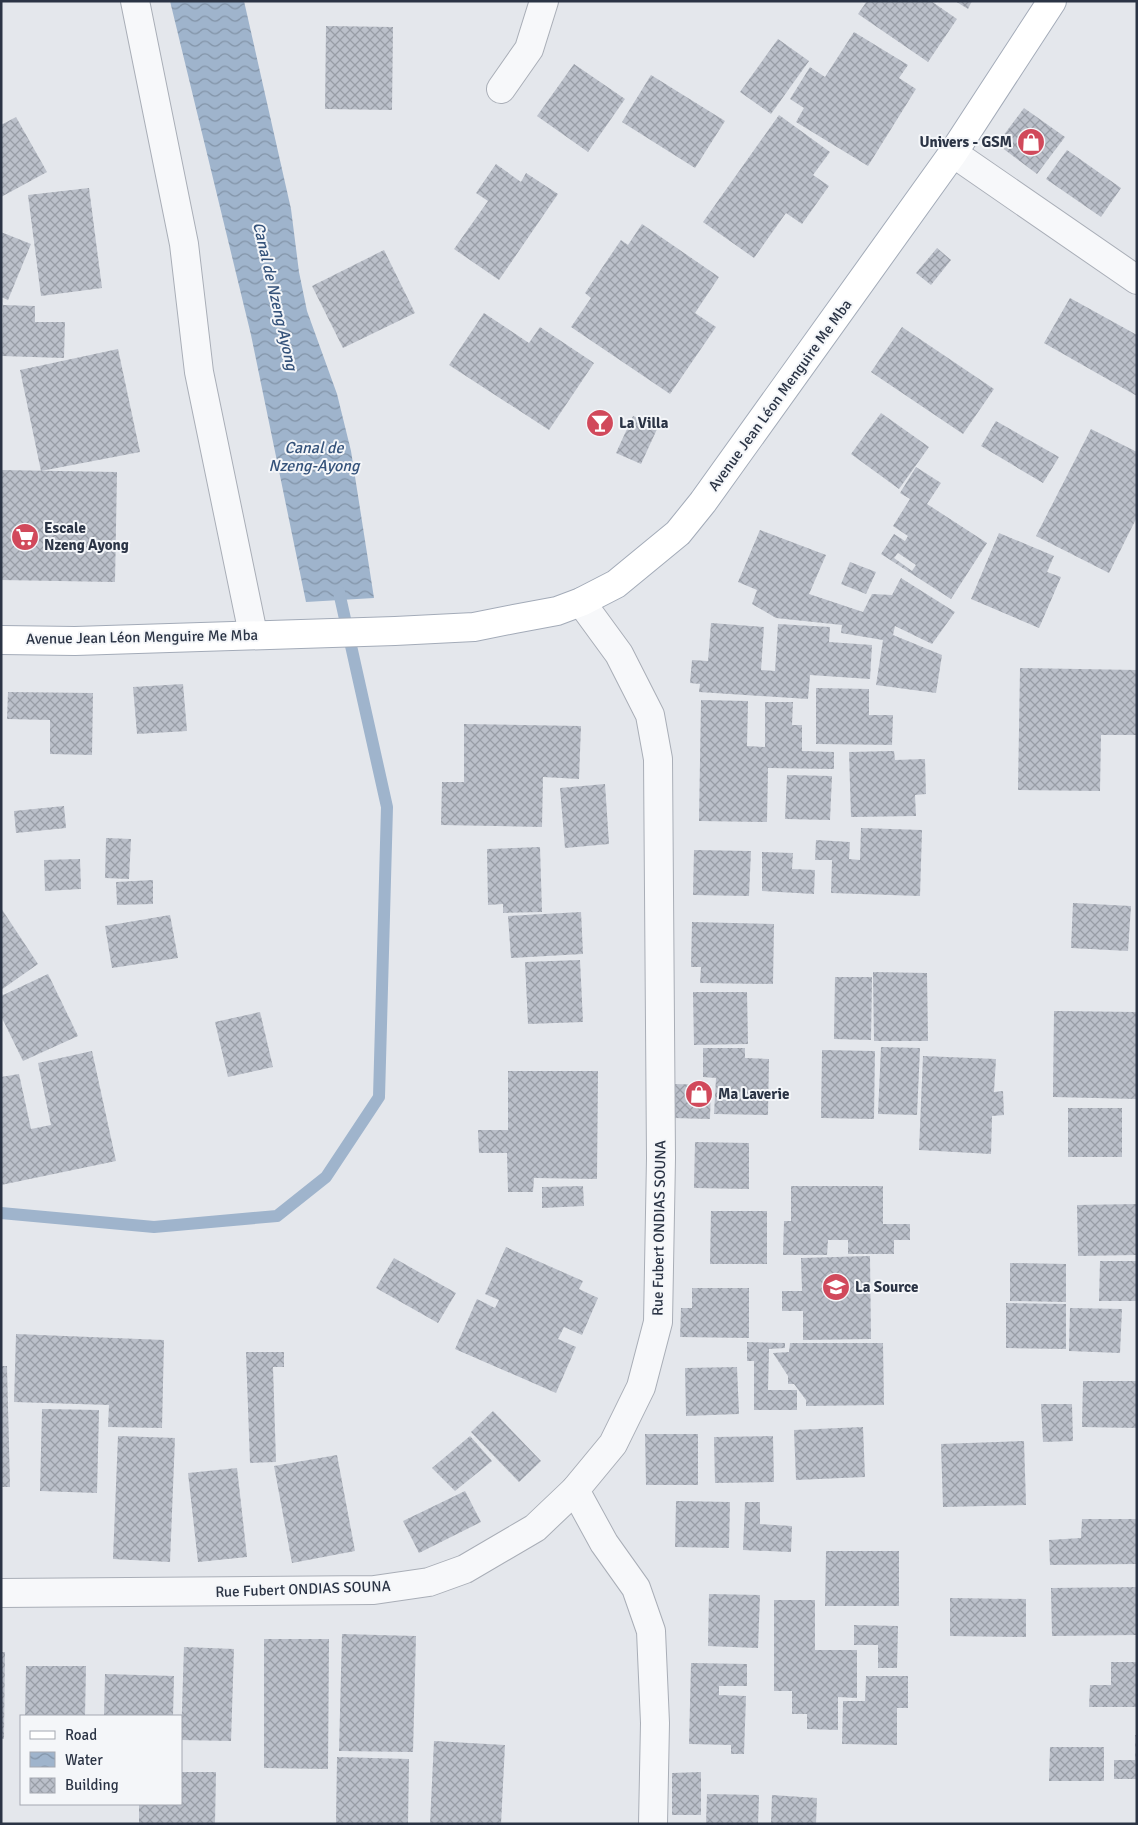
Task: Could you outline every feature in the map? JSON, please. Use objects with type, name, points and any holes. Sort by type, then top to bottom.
[{"type":"main road","name":"Avenue Jean Léon Menguire Me Mba","points":[[1,640],[76,641],[474,627],[557,610],[581,602],[616,584],[678,532],[697,510],[953,153],[1052,1]]},
{"type":"street","points":[[135,1],[184,244],[199,372],[253,634]]},
{"type":"street","points":[[501,89],[529,49],[544,1]]},
{"type":"street","points":[[953,153],[1137,280]]},
{"type":"street","name":"Rue Fubert ONDIAS SOUNA","points":[[1,1593],[374,1590],[429,1582],[464,1569],[535,1528],[575,1490],[613,1444],[641,1387],[658,1322],[661,1158],[658,759],[650,715],[618,654],[581,602]]},
{"type":"street","points":[[575,1490],[604,1543],[636,1588],[651,1631],[654,1723],[653,1824]]},
{"type":"water","name":"Canal de Nzeng-Ayong","points":[[170,1],[244,1],[291,209],[299,272],[307,311],[337,394],[351,451],[374,598],[306,602],[251,335]]},
{"type":"building","points":[[867,1],[931,1],[957,19],[928,62],[858,14]]},
{"type":"building","points":[[955,1],[972,1],[968,9]]},
{"type":"building","points":[[326,26],[393,27],[392,110],[325,109]]},
{"type":"building","points":[[854,32],[908,65],[899,78],[916,89],[868,166],[796,122],[804,108],[790,99],[810,67],[825,77]]},
{"type":"building","points":[[778,39],[809,61],[771,114],[740,92]]},
{"type":"building","points":[[574,64],[625,99],[588,152],[537,116]]},
{"type":"building","points":[[651,75],[725,121],[695,168],[622,122]]},
{"type":"building","points":[[1024,108],[1065,137],[1037,174],[997,144]]},
{"type":"building","points":[[779,115],[830,152],[813,175],[829,186],[802,224],[786,213],[754,258],[703,222]]},
{"type":"building","points":[[16,117],[47,172],[1,197],[1,125]]},
{"type":"building","points":[[1067,150],[1121,188],[1101,217],[1046,179]]},
{"type":"building","points":[[496,164],[521,182],[526,173],[558,194],[499,280],[454,249],[488,201],[476,193]]},
{"type":"building","points":[[89,188],[102,288],[41,296],[28,195]]},
{"type":"building","points":[[642,224],[719,277],[695,313],[716,327],[670,394],[571,327],[591,298],[585,293],[621,240],[628,245]]},
{"type":"building","points":[[1,232],[31,244],[8,300],[1,297]]},
{"type":"building","points":[[937,248],[951,260],[931,285],[916,273]]},
{"type":"building","points":[[384,250],[415,313],[343,348],[312,286]]},
{"type":"building","points":[[1070,298],[1137,335],[1137,396],[1044,343]]},
{"type":"building","points":[[3,305],[35,306],[35,322],[65,322],[64,358],[2,356]]},
{"type":"building","points":[[484,313],[529,343],[540,327],[594,363],[549,430],[449,365]]},
{"type":"building","points":[[902,327],[994,389],[963,434],[871,372]]},
{"type":"building","points":[[118,349],[140,452],[41,471],[20,370]]},
{"type":"building","points":[[881,413],[929,447],[899,489],[851,454]]},
{"type":"building","points":[[633,416],[658,427],[641,464],[616,453]]},
{"type":"building","points":[[996,421],[1059,457],[1043,483],[981,446]]},
{"type":"building","points":[[1091,429],[1137,452],[1137,517],[1109,573],[1036,536]]},
{"type":"building","points":[[916,467],[941,483],[927,504],[987,543],[951,599],[881,554],[894,534],[905,541],[908,536],[893,526],[910,499],[900,493]],"holes":[[[898,553],[916,565],[912,571],[894,558]]]},
{"type":"building","points":[[1,470],[117,472],[115,582],[1,580]]},
{"type":"building","points":[[760,530],[826,555],[809,594],[863,612],[872,594],[892,595],[901,578],[955,612],[932,644],[895,626],[893,635],[942,655],[936,693],[876,685],[883,640],[841,633],[842,625],[776,618],[752,604],[757,590],[738,582]]},
{"type":"building","points":[[999,533],[1054,556],[1047,572],[1061,577],[1039,628],[971,599]]},
{"type":"building","points":[[850,562],[876,572],[866,594],[841,584]]},
{"type":"building","points":[[711,623],[764,627],[761,670],[775,671],[778,624],[830,627],[829,642],[872,645],[870,679],[810,675],[808,699],[699,692],[700,684],[690,683],[692,660],[708,661]]},
{"type":"building","points":[[1020,668],[1137,670],[1137,735],[1101,735],[1100,791],[1018,790]]},
{"type":"building","points":[[183,684],[187,731],[137,734],[133,687]]},
{"type":"building","points":[[816,688],[869,689],[869,715],[893,715],[892,745],[816,744]]},
{"type":"building","points":[[8,692],[93,693],[92,755],[50,754],[50,720],[7,719]]},
{"type":"building","points":[[701,700],[748,701],[747,746],[765,747],[765,702],[793,702],[792,725],[802,725],[802,751],[834,752],[834,769],[768,768],[767,822],[699,821]]},
{"type":"building","points":[[464,724],[581,726],[579,779],[543,777],[542,827],[441,825],[442,782],[464,782]]},
{"type":"building","points":[[894,751],[895,760],[925,759],[926,794],[915,795],[916,816],[851,817],[849,752]]},
{"type":"building","points":[[787,775],[832,776],[830,820],[785,819]]},
{"type":"building","points":[[605,784],[609,844],[565,848],[560,788]]},
{"type":"building","points":[[64,806],[66,828],[16,833],[14,811]]},
{"type":"building","points":[[861,828],[922,830],[920,896],[831,893],[832,860],[815,860],[816,840],[850,842],[849,859],[860,860]]},
{"type":"building","points":[[106,838],[131,839],[129,879],[105,878]]},
{"type":"building","points":[[540,847],[542,912],[503,913],[503,904],[488,905],[487,849]]},
{"type":"building","points":[[694,850],[751,851],[749,896],[693,895]]},
{"type":"building","points":[[762,852],[793,853],[792,869],[815,870],[814,894],[762,891]]},
{"type":"building","points":[[80,859],[81,889],[45,891],[44,860]]},
{"type":"building","points":[[153,880],[153,904],[117,905],[116,882]]},
{"type":"building","points":[[1073,903],[1131,906],[1128,951],[1071,948]]},
{"type":"building","points":[[1,908],[38,964],[1,990]]},
{"type":"building","points":[[581,912],[583,954],[511,958],[508,916]]},
{"type":"building","points":[[170,915],[178,958],[112,968],[105,926]]},
{"type":"building","points":[[692,922],[774,924],[773,984],[700,983],[701,967],[691,967]]},
{"type":"building","points":[[580,960],[583,1022],[528,1024],[525,962]]},
{"type":"building","points":[[873,972],[927,973],[928,1041],[874,1041]]},
{"type":"building","points":[[48,974],[78,1036],[23,1061],[1,1016],[1,996]]},
{"type":"building","points":[[835,977],[872,977],[871,1040],[834,1039]]},
{"type":"building","points":[[693,992],[747,992],[748,1044],[694,1045]]},
{"type":"building","points":[[1054,1011],[1137,1012],[1137,1099],[1053,1097]]},
{"type":"building","points":[[260,1012],[273,1067],[228,1077],[215,1022]]},
{"type":"building","points":[[881,1047],[920,1048],[917,1115],[878,1114]]},
{"type":"building","points":[[703,1048],[745,1048],[745,1058],[769,1059],[768,1115],[714,1114],[716,1078],[703,1077]]},
{"type":"building","points":[[822,1050],[875,1051],[874,1119],[821,1118]]},
{"type":"building","points":[[92,1051],[116,1161],[1,1185],[1,1077],[19,1074],[31,1129],[51,1125],[38,1063]]},
{"type":"building","points":[[923,1056],[996,1059],[994,1092],[1003,1091],[1004,1115],[992,1116],[991,1154],[919,1150]]},
{"type":"building","points":[[508,1071],[598,1071],[597,1179],[534,1178],[533,1192],[508,1192],[507,1153],[479,1153],[478,1130],[508,1130]]},
{"type":"building","points":[[674,1084],[711,1085],[710,1119],[673,1118]]},
{"type":"building","points":[[1068,1108],[1122,1108],[1122,1157],[1068,1157]]},
{"type":"building","points":[[695,1142],[749,1143],[749,1189],[694,1188]]},
{"type":"building","points":[[583,1186],[584,1206],[542,1208],[542,1187]]},
{"type":"building","points":[[791,1186],[883,1186],[883,1224],[910,1224],[910,1240],[894,1240],[894,1254],[848,1254],[848,1240],[828,1240],[827,1255],[783,1255],[784,1221],[791,1221]]},
{"type":"building","points":[[1137,1204],[1137,1255],[1078,1256],[1077,1205]]},
{"type":"building","points":[[711,1211],[767,1211],[767,1264],[710,1264]]},
{"type":"building","points":[[506,1247],[583,1281],[579,1289],[598,1298],[582,1335],[564,1327],[558,1339],[576,1347],[556,1393],[455,1349],[477,1299],[495,1308],[499,1300],[485,1294]]},
{"type":"building","points":[[870,1256],[871,1339],[803,1340],[803,1311],[782,1311],[782,1291],[802,1291],[801,1258]]},
{"type":"building","points":[[394,1258],[456,1293],[438,1323],[376,1288]]},
{"type":"building","points":[[1100,1261],[1137,1261],[1137,1301],[1099,1301]]},
{"type":"building","points":[[1010,1263],[1066,1264],[1066,1302],[1010,1301]]},
{"type":"building","points":[[692,1288],[749,1288],[749,1338],[680,1337],[681,1308],[692,1308]]},
{"type":"building","points":[[1006,1303],[1066,1304],[1066,1349],[1006,1348]]},
{"type":"building","points":[[1070,1308],[1122,1309],[1120,1353],[1069,1351]]},
{"type":"building","points":[[16,1334],[164,1340],[162,1428],[108,1427],[109,1405],[14,1402]]},
{"type":"building","points":[[747,1342],[785,1343],[785,1348],[769,1349],[768,1390],[797,1390],[797,1410],[754,1410],[754,1361],[747,1361]]},
{"type":"building","points":[[790,1343],[883,1343],[884,1405],[806,1406],[806,1400],[794,1384],[788,1384],[788,1376],[773,1353],[789,1352]]},
{"type":"building","points":[[246,1352],[284,1352],[284,1367],[273,1367],[276,1462],[250,1463]]},
{"type":"building","points":[[1,1366],[7,1366],[10,1487],[1,1487]]},
{"type":"building","points":[[737,1367],[739,1414],[686,1416],[685,1368]]},
{"type":"building","points":[[1083,1381],[1137,1381],[1137,1428],[1082,1427]]},
{"type":"building","points":[[1041,1404],[1072,1404],[1073,1441],[1043,1442]]},
{"type":"building","points":[[42,1409],[99,1410],[97,1493],[40,1491]]},
{"type":"building","points":[[493,1411],[541,1461],[519,1482],[471,1432]]},
{"type":"building","points":[[863,1427],[865,1477],[796,1480],[794,1430]]},
{"type":"building","points":[[645,1434],[698,1434],[698,1485],[646,1485]]},
{"type":"building","points":[[118,1436],[175,1438],[170,1562],[113,1559]]},
{"type":"building","points":[[470,1436],[492,1461],[455,1491],[432,1468]]},
{"type":"building","points":[[773,1436],[774,1482],[715,1483],[714,1437]]},
{"type":"building","points":[[1024,1441],[1026,1505],[943,1507],[941,1444]]},
{"type":"building","points":[[337,1455],[355,1551],[292,1563],[274,1466]]},
{"type":"building","points":[[237,1468],[247,1557],[198,1562],[188,1473]]},
{"type":"building","points":[[465,1491],[481,1522],[419,1553],[403,1521]]},
{"type":"building","points":[[676,1501],[730,1502],[729,1548],[675,1547]]},
{"type":"building","points":[[745,1502],[760,1502],[760,1524],[792,1526],[791,1552],[743,1550]]},
{"type":"building","points":[[1082,1519],[1137,1519],[1137,1564],[1050,1565],[1049,1540],[1081,1538]]},
{"type":"building","points":[[826,1551],[899,1551],[899,1606],[825,1606]]},
{"type":"building","points":[[1137,1587],[1137,1635],[1052,1636],[1051,1588]]},
{"type":"building","points":[[709,1594],[760,1595],[758,1648],[708,1646]]},
{"type":"building","points":[[950,1598],[1026,1599],[1026,1637],[950,1636]]},
{"type":"building","points":[[774,1600],[815,1600],[815,1650],[857,1650],[857,1698],[838,1697],[838,1730],[807,1729],[807,1714],[792,1714],[792,1691],[774,1691]]},
{"type":"building","points":[[854,1625],[898,1626],[897,1668],[878,1668],[878,1645],[854,1645]]},
{"type":"building","points":[[342,1634],[416,1636],[413,1752],[339,1751]]},
{"type":"building","points":[[264,1639],[329,1639],[328,1769],[264,1768]]},
{"type":"building","points":[[184,1647],[234,1649],[231,1741],[182,1740]]},
{"type":"building","points":[[1,1652],[5,1652],[4,1739],[1,1739]]},
{"type":"building","points":[[1111,1662],[1137,1662],[1137,1707],[1089,1707],[1090,1685],[1111,1685]]},
{"type":"building","points":[[691,1663],[747,1664],[747,1686],[719,1686],[719,1695],[746,1696],[744,1754],[731,1754],[731,1745],[689,1744]]},
{"type":"building","points":[[26,1666],[86,1666],[85,1715],[25,1715]]},
{"type":"building","points":[[105,1674],[174,1676],[173,1715],[104,1715]]},
{"type":"building","points":[[866,1676],[908,1676],[908,1708],[897,1708],[897,1745],[842,1744],[843,1701],[865,1701]]},
{"type":"building","points":[[1135,1735],[1137,1735],[1137,1779],[1114,1779],[1114,1760],[1135,1760]]},
{"type":"building","points":[[434,1741],[505,1745],[501,1824],[430,1824]]},
{"type":"building","points":[[1050,1747],[1104,1747],[1104,1781],[1049,1781]]},
{"type":"building","points":[[337,1757],[409,1759],[408,1824],[336,1824]]},
{"type":"building","points":[[182,1772],[216,1772],[215,1824],[139,1824],[139,1805],[182,1805]]},
{"type":"building","points":[[701,1772],[701,1815],[672,1815],[672,1773]]},
{"type":"building","points":[[707,1794],[759,1795],[758,1824],[706,1824]]},
{"type":"building","points":[[772,1795],[817,1798],[816,1824],[771,1824]]},
{"type":"waterway","points":[[1,1213],[154,1227],[277,1216],[326,1177],[379,1097],[387,807],[339,592]]},
{"type":"place","name":"Univers - GSM","points":[[1031,142]]},
{"type":"place","name":"La Villa","points":[[600,423]]},
{"type":"place","name":"Escale Nzeng Ayong","points":[[25,537]]},
{"type":"place","name":"Ma Laverie","points":[[699,1094]]},
{"type":"place","name":"La Source","points":[[836,1287]]},
{"type":"water label","name":"Canal de Nzeng Ayong","points":[[276,296]]}]
